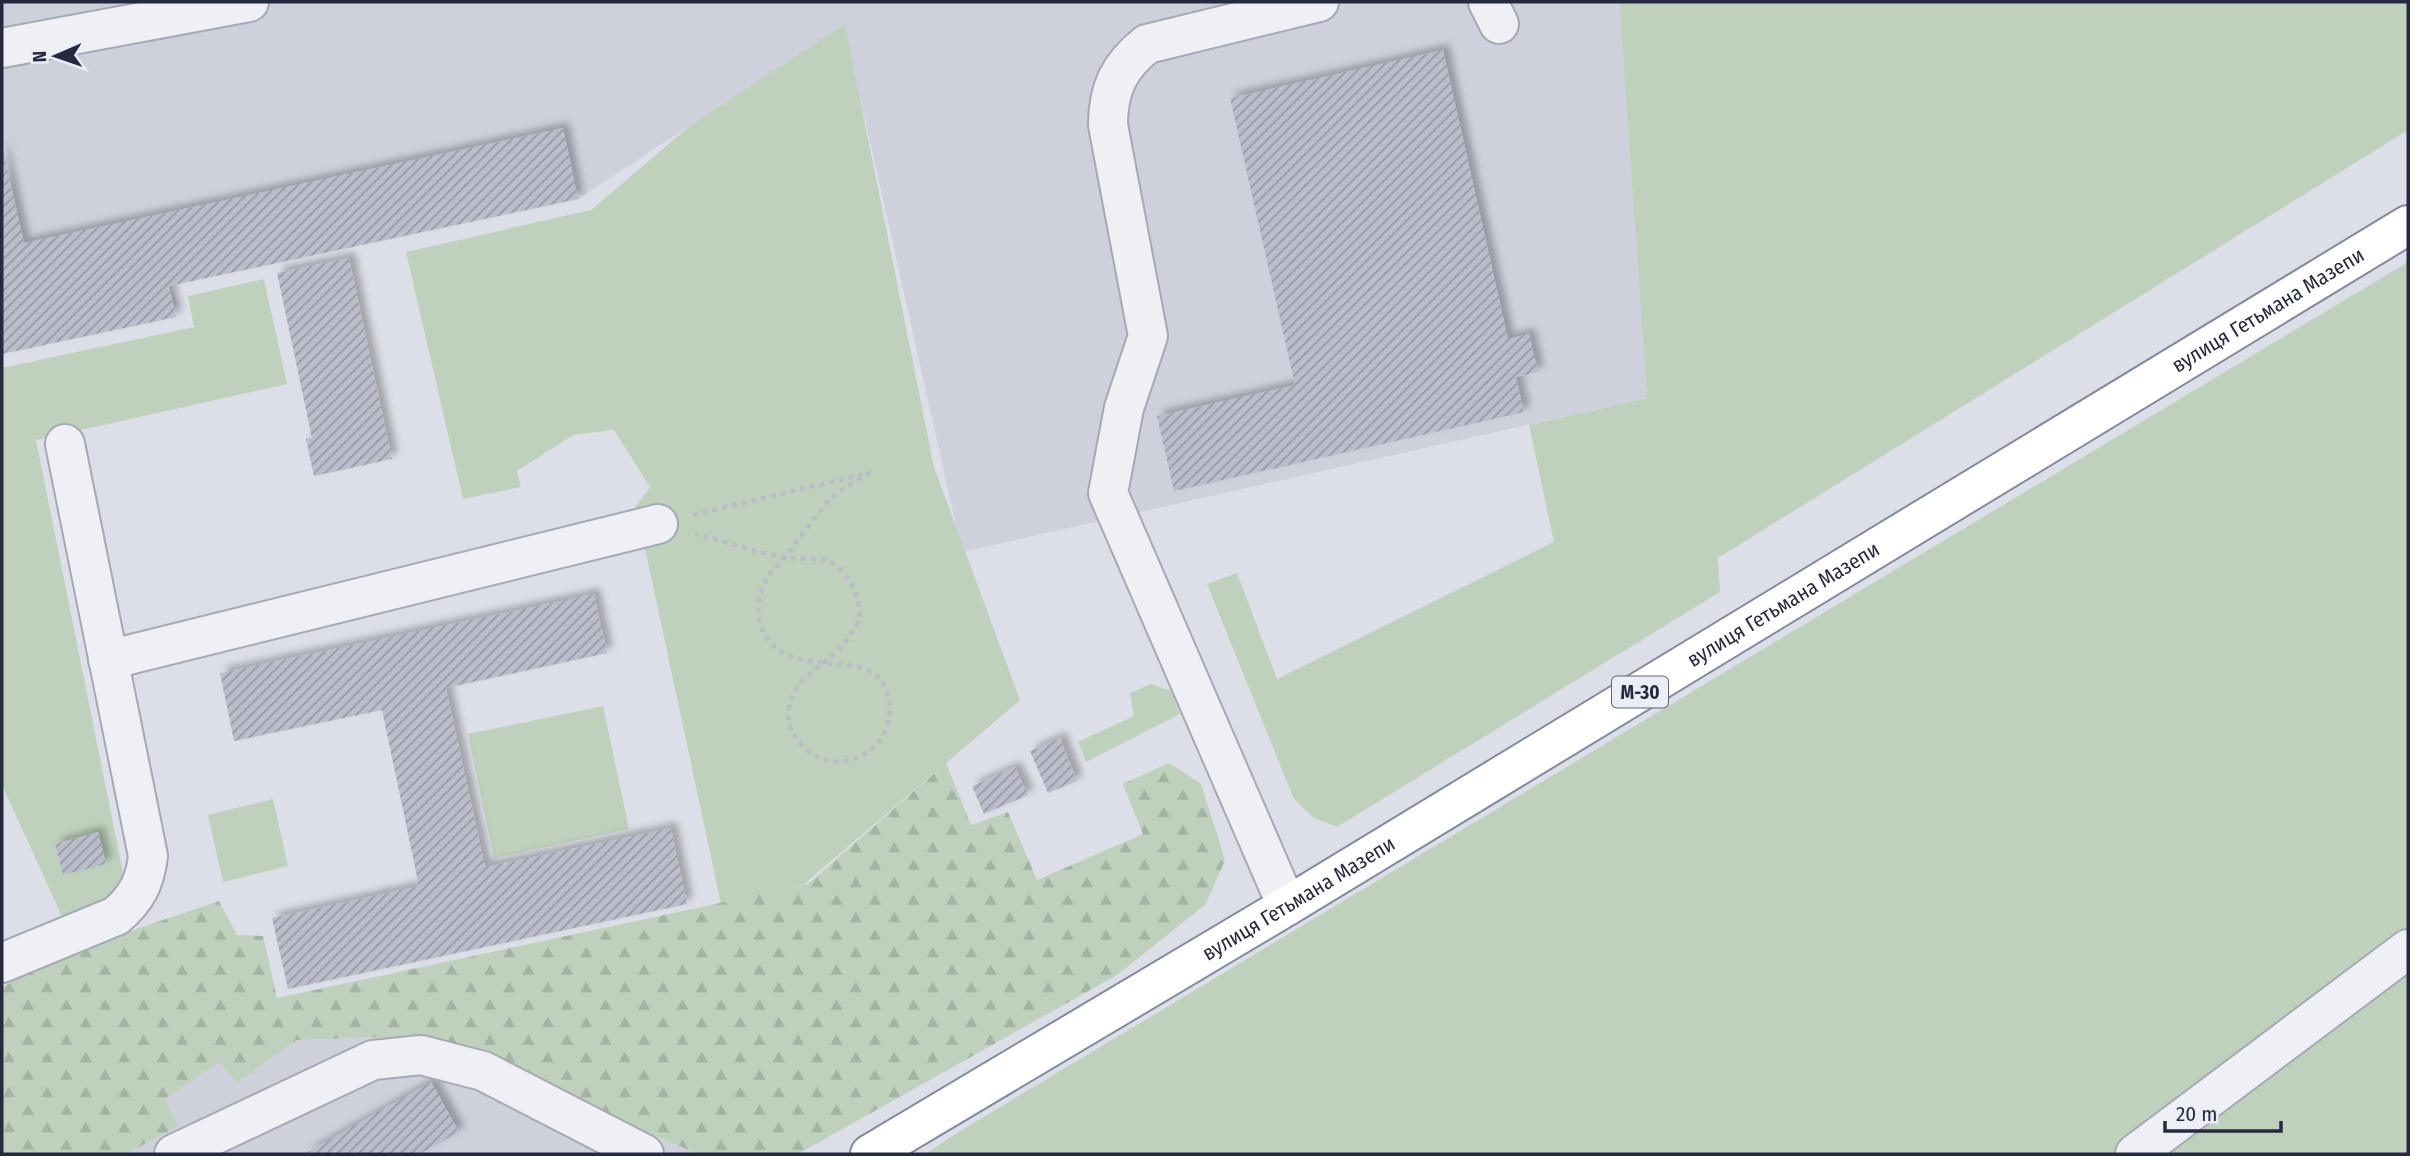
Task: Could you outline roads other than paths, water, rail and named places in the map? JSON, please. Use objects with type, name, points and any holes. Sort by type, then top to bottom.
[{"type":"highway","name":"вулиця Гетьмана Мазепи","points":[[870,1154],[1287,906],[2408,225]]},
{"type":"lane","points":[[2,48],[249,2]]},
{"type":"lane","points":[[1287,906],[1108,493],[1124,408],[1148,335],[1108,125],[1108,106],[1120,70],[1147,44],[1319,2]]},
{"type":"lane","points":[[2,963],[116,916],[130,905],[146,874],[148,856],[65,444]]},
{"type":"lane","points":[[108,660],[658,524]]},
{"type":"lane","points":[[2136,1154],[2408,949]]},
{"type":"lane","points":[[174,1154],[373,1060],[421,1055],[483,1071],[644,1154]]}]
